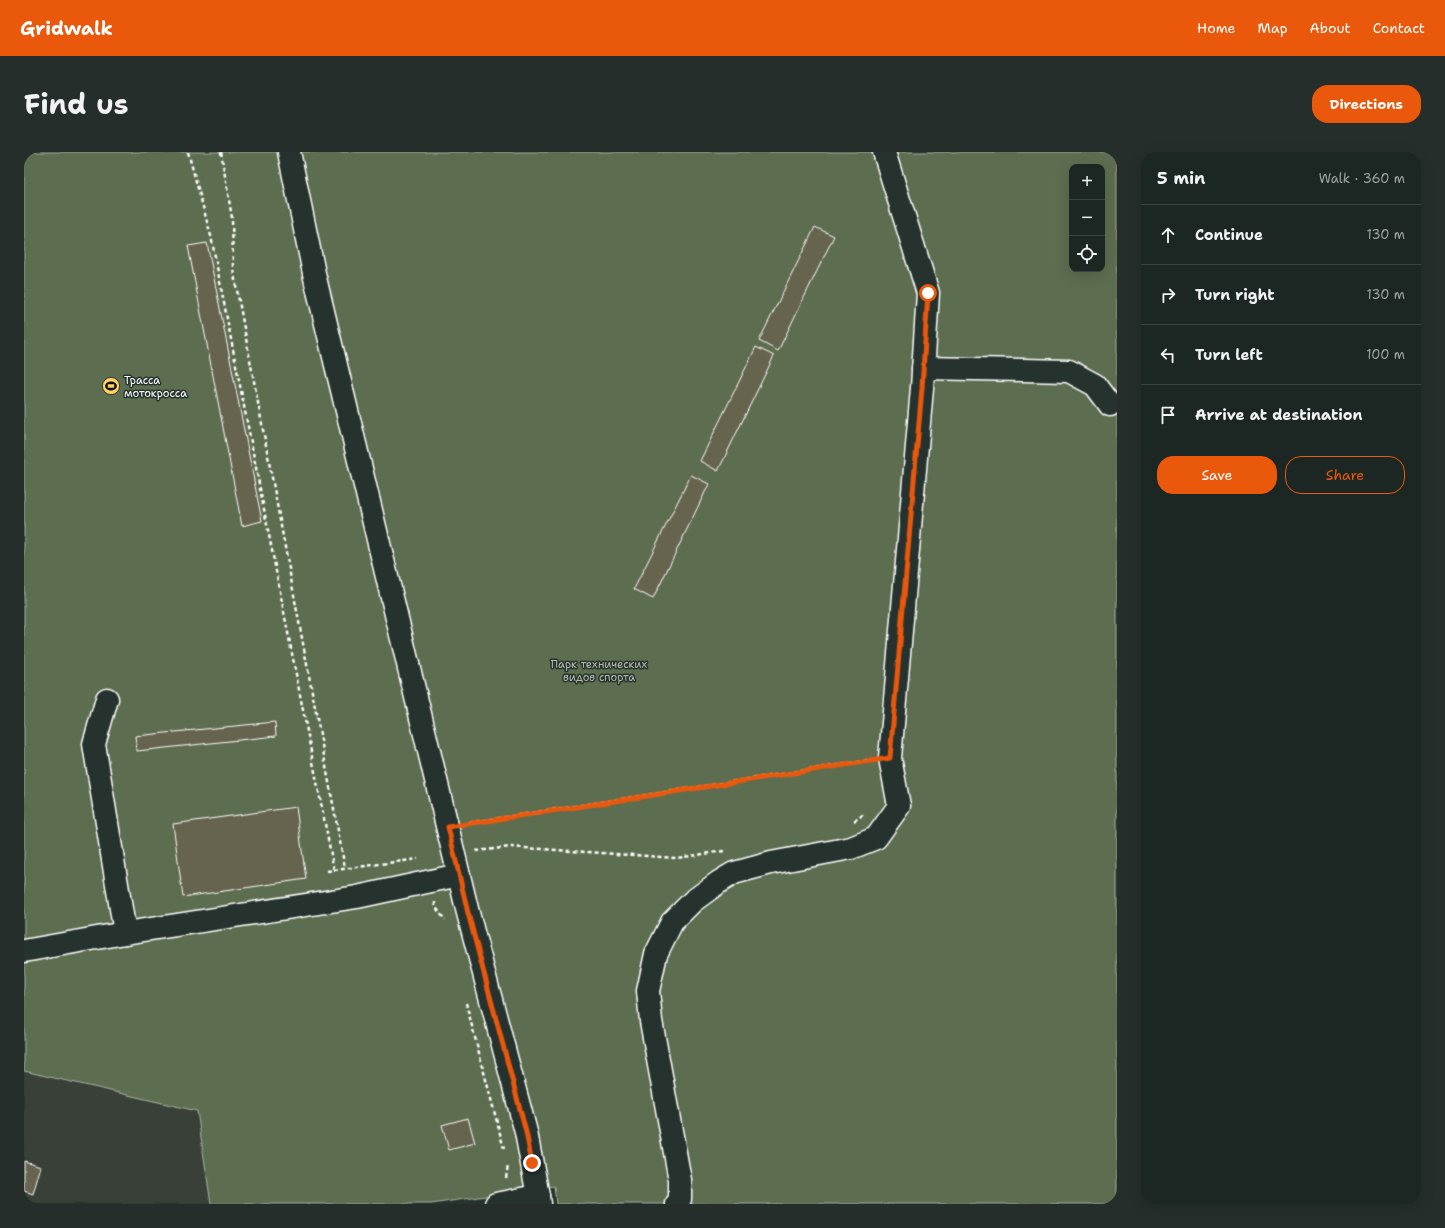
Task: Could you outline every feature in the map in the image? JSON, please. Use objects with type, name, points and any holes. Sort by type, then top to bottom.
[{"type":"lane","points":[[289,152],[317,285],[459,875],[526,1132],[539,1200],[497,1204]]},
{"type":"lane","points":[[677,1204],[680,1199],[680,1180],[651,1021],[648,991],[656,954],[672,922],[694,901],[719,882],[734,873],[771,863],[851,848],[876,838],[899,806],[890,758],[928,293],[884,152]]},
{"type":"lane","points":[[923,368],[1070,371],[1095,385],[1110,405]]},
{"type":"lane","points":[[107,699],[94,744],[125,933]]},
{"type":"lane","points":[[24,952],[125,933],[358,897],[459,875]]},
{"type":"path","points":[[188,152],[211,236],[334,870]]},
{"type":"path","points":[[221,152],[232,218],[233,269],[346,868]]},
{"type":"path","points":[[448,827],[890,758]]},
{"type":"path","points":[[850,823],[870,810],[899,806]]},
{"type":"path","points":[[454,854],[511,847],[677,858],[725,851]]},
{"type":"path","points":[[327,871],[428,857],[435,906],[444,919],[446,927]]},
{"type":"path","points":[[464,996],[506,1156]]},
{"type":"path","points":[[497,1204],[506,1177],[508,1164]]},
{"type":"shaded area","points":[[24,1071],[197,1111],[211,1204],[24,1204]]},
{"type":"green space","name":"Парк технических видов спорта","points":[[24,152],[1117,152],[1117,1204],[556,1204],[554,1186],[431,1204],[211,1204],[197,1111],[24,1071]]},
{"type":"building","points":[[815,227],[834,236],[778,351],[759,341]]},
{"type":"building","points":[[207,243],[262,521],[242,526],[188,246]]},
{"type":"building","points":[[756,347],[774,356],[718,471],[700,461]]},
{"type":"building","points":[[691,475],[709,484],[653,599],[634,589]]},
{"type":"building","points":[[275,722],[276,736],[137,751],[135,736]]},
{"type":"building","points":[[296,807],[306,879],[183,897],[173,824]]},
{"type":"building","points":[[468,1118],[475,1143],[449,1150],[442,1125]]},
{"type":"building","points":[[24,1161],[41,1166],[33,1194],[24,1191]]},
{"type":"place","name":"Трасса мотокросса","points":[[111,386]]},
{"type":"route","points":[[532,1163],[526,1132],[468,913],[448,827],[890,758],[922,388],[928,293]]}]
